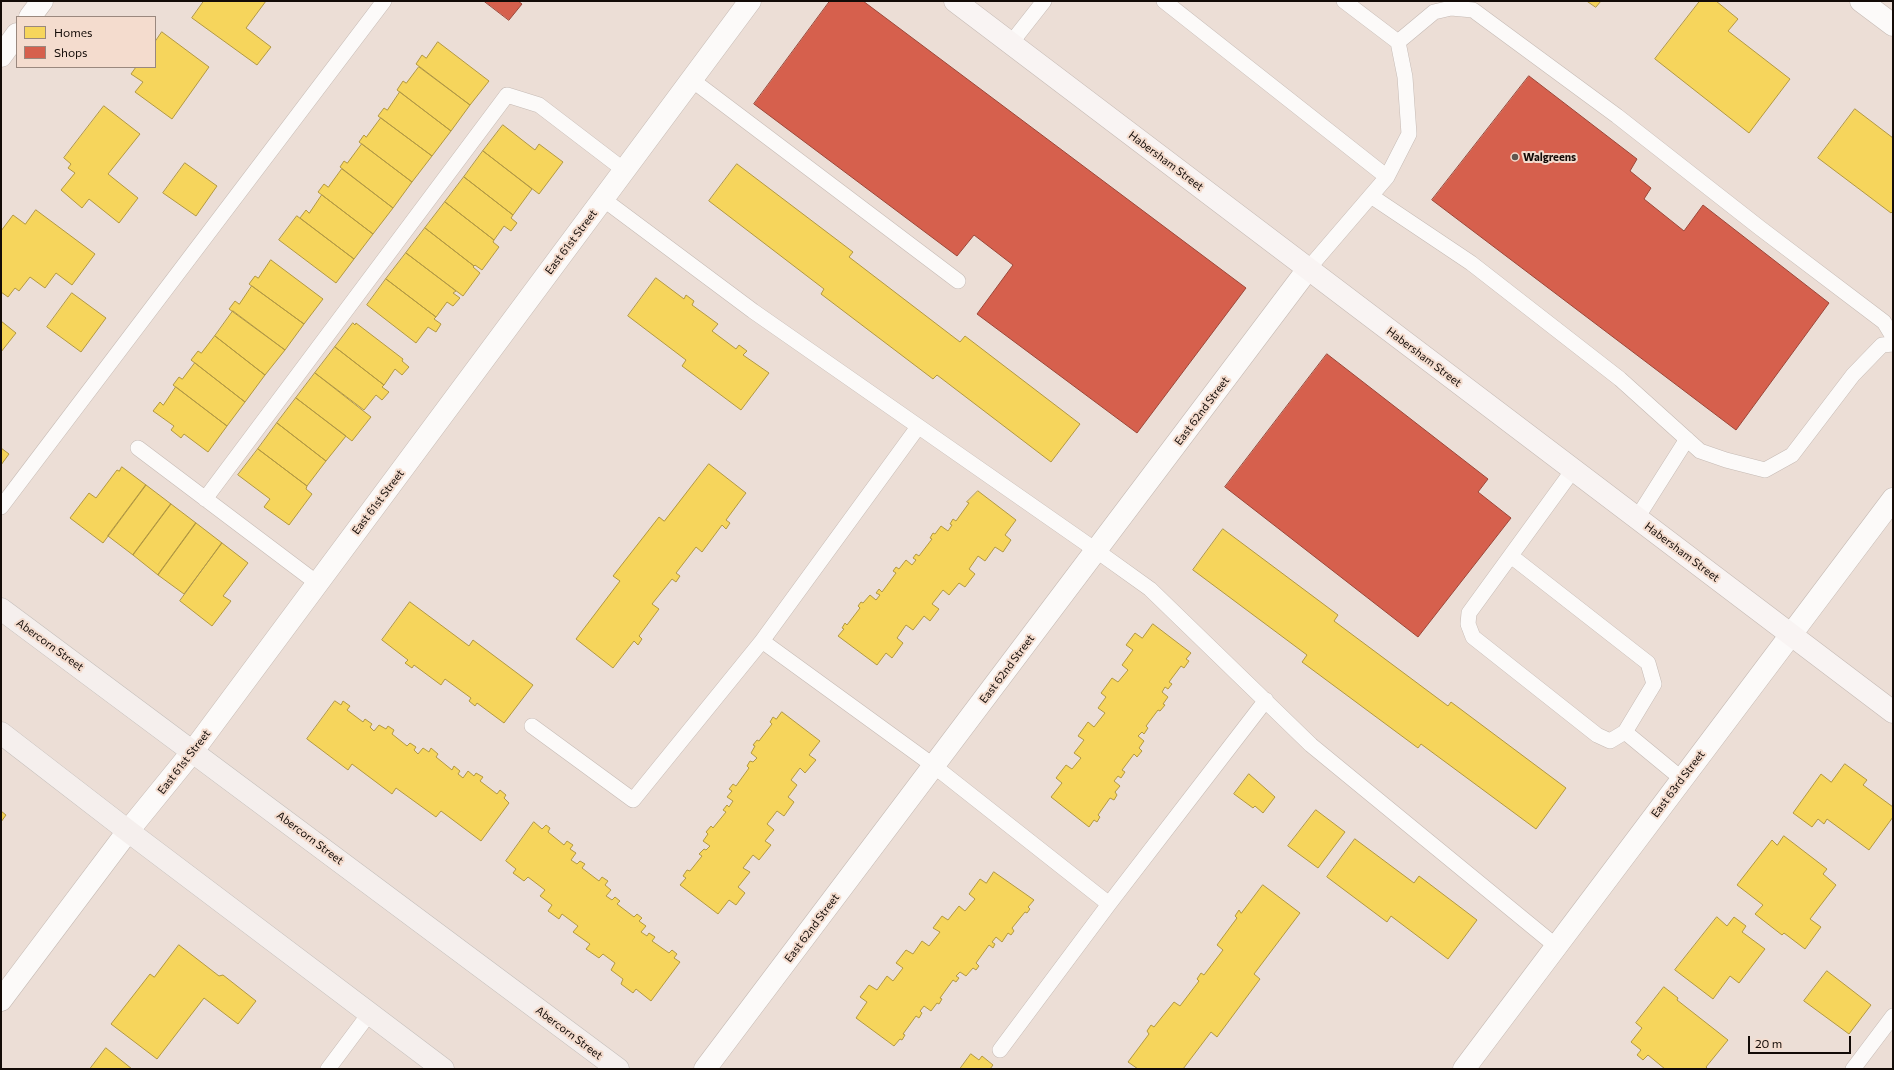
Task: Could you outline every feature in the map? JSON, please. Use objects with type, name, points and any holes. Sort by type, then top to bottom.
[{"type":"main road","name":"Abercorn Street","points":[[1,609],[618,1069]]},
{"type":"main road","points":[[1,733],[443,1069]]},
{"type":"street","points":[[31,16],[42,1]]},
{"type":"street","name":"East 61st Street","points":[[1,1000],[128,831],[193,751],[750,1]]},
{"type":"street","name":"Habersham Street","points":[[955,1],[1893,712]]},
{"type":"street","points":[[1861,1],[1893,25]]},
{"type":"street","points":[[1,56],[16,35]]},
{"type":"street","name":"East 62nd Street","points":[[705,1069],[1308,269]]},
{"type":"street","name":"East 63rd Street","points":[[1464,1069],[1893,500]]},
{"type":"lane","points":[[1,507],[384,1]]},
{"type":"lane","points":[[1011,43],[1044,1]]},
{"type":"lane","points":[[1164,1],[1386,177]]},
{"type":"lane","points":[[1308,269],[1386,177],[1409,134],[1405,77],[1398,42],[1344,1]]},
{"type":"lane","points":[[1398,42],[1434,12],[1451,8],[1473,10],[1641,134],[1760,228],[1884,322],[1893,337]]},
{"type":"lane","points":[[692,80],[958,281]]},
{"type":"lane","points":[[205,499],[507,96],[539,105],[624,170]]},
{"type":"lane","points":[[1370,196],[1471,263],[1620,379],[1700,451],[1726,460],[1765,470],[1792,455],[1853,375],[1882,345],[1893,344]]},
{"type":"lane","points":[[603,199],[753,311],[1097,550],[1150,589],[1311,745],[1556,946]]},
{"type":"lane","points":[[532,726],[633,800],[762,640],[918,427]]},
{"type":"lane","points":[[1637,518],[1687,439]]},
{"type":"lane","points":[[138,448],[317,583]]},
{"type":"lane","points":[[1511,556],[1648,663],[1654,684],[1625,732],[1610,741],[1596,735],[1473,637],[1468,624],[1469,613],[1573,470]]},
{"type":"lane","points":[[762,640],[934,766],[1109,904]]},
{"type":"lane","points":[[1000,1050],[1109,904],[1266,700]]},
{"type":"lane","points":[[1625,732],[1682,779]]},
{"type":"lane","points":[[328,1069],[370,1014]]},
{"type":"lane","points":[[1853,1069],[1893,1016]]},
{"type":"building: Homes","points":[[204,1],[266,1],[246,28],[271,47],[257,65],[192,18]]},
{"type":"building: Homes","points":[[1587,1],[1601,1],[1596,7]]},
{"type":"building: Homes","points":[[1700,1],[1716,1],[1738,19],[1728,31],[1790,79],[1749,133],[1655,59]]},
{"type":"building: Homes","points":[[162,32],[209,67],[172,119],[135,92],[143,82],[131,74],[135,68],[156,68],[156,41]]},
{"type":"building: Homes","points":[[438,42],[489,81],[470,105],[416,64],[422,55],[426,58]]},
{"type":"building: Homes","points":[[419,67],[470,105],[451,131],[397,90],[403,81],[406,83]]},
{"type":"building: Homes","points":[[400,92],[451,131],[432,156],[378,116],[384,108],[387,110]]},
{"type":"building: Homes","points":[[104,106],[140,134],[108,174],[138,198],[119,223],[89,199],[82,208],[61,190],[75,173],[68,168],[71,164],[64,158]]},
{"type":"building: Homes","points":[[1855,109],[1893,138],[1893,211],[1891,213],[1818,158]]},
{"type":"building: Homes","points":[[381,118],[432,156],[412,182],[359,142],[364,135],[366,137]]},
{"type":"building: Homes","points":[[503,125],[535,150],[539,144],[563,162],[539,194],[483,151]]},
{"type":"building: Homes","points":[[362,144],[412,182],[393,208],[340,167],[344,161],[347,163]]},
{"type":"building: Homes","points":[[483,151],[532,189],[513,215],[464,177]]},
{"type":"building: Homes","points":[[185,163],[217,186],[196,216],[163,193]]},
{"type":"building: Homes","points":[[737,164],[853,252],[849,257],[960,342],[965,336],[1080,424],[1051,462],[937,375],[933,379],[821,294],[824,289],[709,201]]},
{"type":"building: Homes","points":[[342,169],[393,208],[373,234],[318,192],[324,184],[328,187]]},
{"type":"building: Homes","points":[[464,177],[513,215],[511,218],[517,223],[511,231],[504,226],[494,240],[445,202]]},
{"type":"building: Homes","points":[[322,195],[373,234],[354,259],[300,218],[306,210],[309,213]]},
{"type":"building: Homes","points":[[445,202],[494,240],[493,242],[499,247],[482,270],[475,265],[474,266],[425,228]]},
{"type":"building: Homes","points":[[36,210],[95,254],[72,285],[56,273],[45,288],[30,277],[19,291],[15,288],[8,297],[1,292],[1,231],[13,215],[25,224]]},
{"type":"building: Homes","points":[[297,216],[354,259],[336,283],[279,240]]},
{"type":"building: Homes","points":[[425,228],[474,266],[473,267],[480,273],[463,296],[406,253]]},
{"type":"building: Homes","points":[[406,253],[456,291],[453,293],[460,298],[453,306],[447,302],[436,317],[386,279]]},
{"type":"building: Homes","points":[[271,260],[323,299],[304,324],[249,284],[255,276],[258,278]]},
{"type":"building: Homes","points":[[656,278],[684,299],[686,295],[694,301],[692,305],[718,324],[712,331],[736,349],[739,345],[747,351],[743,355],[769,373],[741,410],[682,366],[686,360],[628,316]]},
{"type":"building: Homes","points":[[386,279],[436,317],[434,319],[441,324],[436,332],[428,327],[416,343],[367,305]]},
{"type":"building: Homes","points":[[252,286],[304,324],[285,350],[229,309],[235,301],[239,304]]},
{"type":"building: Homes","points":[[72,293],[106,318],[81,352],[47,327]]},
{"type":"building: Homes","points":[[233,311],[285,350],[265,375],[215,336]]},
{"type":"building: Homes","points":[[1,321],[16,333],[1,352]]},
{"type":"building: Homes","points":[[353,323],[355,325],[356,323],[403,359],[402,361],[409,367],[402,375],[395,369],[384,385],[335,347]]},
{"type":"building: Homes","points":[[215,336],[265,375],[245,402],[191,360],[198,351],[201,353]]},
{"type":"building: Homes","points":[[335,347],[384,385],[382,387],[389,392],[382,400],[376,395],[364,410],[315,373]]},
{"type":"building: Homes","points":[[195,363],[245,402],[227,426],[173,385],[179,377],[182,379]]},
{"type":"building: Homes","points":[[315,373],[371,417],[352,441],[296,398]]},
{"type":"building: Homes","points":[[176,387],[227,426],[208,452],[184,434],[181,438],[171,430],[174,426],[153,411],[160,402],[163,405]]},
{"type":"building: Homes","points":[[296,398],[346,436],[326,461],[277,423]]},
{"type":"building: Homes","points":[[277,423],[326,461],[307,486],[258,449]]},
{"type":"building: Homes","points":[[1,448],[9,454],[1,465]]},
{"type":"building: Homes","points":[[258,449],[307,486],[306,489],[312,494],[289,525],[264,507],[270,499],[238,475]]},
{"type":"building: Homes","points":[[709,464],[746,493],[726,520],[730,523],[726,529],[722,525],[702,552],[696,547],[676,573],[680,576],[676,582],[672,579],[652,604],[659,609],[639,636],[642,639],[638,645],[634,641],[613,668],[576,639],[620,581],[613,576],[659,517],[664,521]]},
{"type":"building: Homes","points":[[122,467],[146,485],[103,543],[70,518],[89,493],[96,498],[117,470],[119,471]]},
{"type":"building: Homes","points":[[146,485],[171,504],[133,555],[108,536]]},
{"type":"building: Homes","points":[[978,491],[1016,520],[1005,535],[1011,540],[1003,552],[995,547],[985,561],[978,556],[969,569],[975,574],[965,587],[959,583],[949,595],[943,590],[932,604],[939,609],[930,621],[924,616],[913,630],[906,625],[897,638],[903,643],[892,658],[886,653],[877,665],[838,636],[844,629],[842,628],[845,623],[847,625],[860,608],[858,606],[861,602],[863,603],[870,595],[876,600],[880,595],[876,593],[879,589],[882,592],[896,573],[893,571],[896,567],[899,569],[906,560],[912,565],[916,560],[913,558],[916,554],[919,556],[932,539],[930,538],[933,533],[935,534],[941,526],[948,531],[952,525],[950,524],[953,519],[956,521],[969,503],[967,502]]},
{"type":"building: Homes","points":[[171,504],[196,523],[158,575],[133,555]]},
{"type":"building: Homes","points":[[196,523],[222,543],[184,594],[158,575]]},
{"type":"building: Homes","points":[[1223,529],[1338,615],[1334,621],[1448,706],[1451,702],[1566,788],[1536,829],[1421,744],[1418,748],[1302,662],[1307,655],[1193,570]]},
{"type":"building: Homes","points":[[222,543],[248,563],[223,596],[231,601],[212,626],[180,601]]},
{"type":"building: Homes","points":[[410,602],[469,646],[473,640],[533,685],[504,723],[477,703],[475,706],[469,701],[471,698],[445,679],[441,685],[414,665],[412,668],[405,663],[408,660],[382,640]]},
{"type":"building: Homes","points":[[1153,624],[1191,653],[1186,659],[1189,661],[1184,668],[1181,666],[1169,682],[1172,684],[1168,689],[1165,687],[1162,692],[1168,697],[1163,704],[1165,705],[1160,711],[1158,710],[1146,726],[1148,728],[1144,734],[1142,732],[1138,736],[1144,741],[1139,748],[1142,751],[1137,757],[1134,754],[1122,770],[1125,772],[1121,778],[1118,776],[1114,781],[1120,786],[1115,792],[1117,795],[1114,800],[1110,798],[1098,815],[1100,817],[1097,822],[1094,820],[1089,827],[1051,797],[1062,783],[1056,778],[1066,765],[1072,769],[1081,758],[1074,753],[1084,740],[1078,736],[1088,722],[1094,727],[1105,713],[1098,708],[1106,697],[1101,693],[1112,678],[1118,682],[1128,670],[1122,665],[1133,650],[1126,645],[1135,633],[1142,638]]},
{"type":"building: Homes","points":[[335,701],[341,705],[343,701],[350,706],[347,710],[363,722],[365,719],[372,724],[370,727],[374,731],[379,725],[386,729],[388,726],[394,730],[392,734],[407,746],[410,743],[416,747],[414,750],[418,754],[423,748],[429,752],[431,748],[438,754],[436,757],[452,770],[454,766],[460,771],[458,774],[463,778],[468,771],[474,776],[476,773],[483,777],[480,781],[497,794],[500,790],[506,795],[504,798],[509,803],[481,841],[441,811],[436,817],[396,788],[392,794],[352,764],[348,770],[307,739]]},
{"type":"building: Homes","points":[[782,712],[820,741],[809,755],[816,760],[805,773],[800,768],[791,780],[797,785],[788,797],[794,802],[784,816],[777,811],[767,824],[774,830],[765,841],[771,845],[759,860],[753,855],[743,868],[750,872],[738,887],[745,893],[736,905],[729,900],[718,914],[680,885],[686,878],[683,876],[687,870],[690,871],[702,856],[699,854],[710,846],[703,841],[708,834],[706,832],[711,826],[713,828],[726,812],[723,810],[727,805],[729,807],[733,801],[727,797],[732,791],[729,789],[733,784],[736,786],[749,768],[747,766],[750,761],[753,762],[757,758],[751,753],[755,746],[753,745],[757,740],[759,741],[772,724],[770,722],[773,717],[776,719]]},
{"type":"building: Homes","points":[[1845,764],[1867,780],[1863,785],[1893,807],[1893,817],[1869,850],[1827,819],[1824,824],[1818,819],[1812,827],[1793,813],[1821,774],[1831,782]]},
{"type":"building: Homes","points":[[1249,774],[1275,797],[1263,813],[1255,806],[1253,808],[1234,794]]},
{"type":"building: Homes","points":[[1316,810],[1345,832],[1318,868],[1288,846]]},
{"type":"building: Homes","points":[[1,811],[6,815],[1,822]]},
{"type":"building: Homes","points":[[534,822],[542,829],[546,825],[550,828],[548,832],[564,845],[567,841],[573,845],[570,849],[576,853],[571,860],[577,864],[580,861],[585,864],[582,868],[599,881],[602,877],[608,881],[605,885],[611,890],[606,896],[612,900],[615,897],[620,901],[617,904],[634,917],[637,914],[642,918],[639,921],[646,926],[641,932],[647,936],[649,933],[655,937],[652,941],[669,953],[672,950],[677,954],[674,958],[680,962],[651,1001],[636,989],[633,993],[621,984],[623,979],[611,970],[615,963],[603,954],[599,958],[586,949],[590,944],[573,932],[578,926],[562,914],[559,919],[548,911],[552,905],[540,896],[545,890],[528,877],[524,881],[513,873],[516,869],[506,861]]},
{"type":"building: Homes","points":[[1784,836],[1827,869],[1823,874],[1836,885],[1810,919],[1821,927],[1805,949],[1784,933],[1782,935],[1755,914],[1763,905],[1737,885],[1772,840],[1777,845]]},
{"type":"building: Homes","points":[[1355,839],[1414,883],[1419,876],[1477,920],[1448,959],[1391,916],[1387,922],[1327,877]]},
{"type":"building: Homes","points":[[994,872],[1034,900],[1028,907],[1030,909],[1027,913],[1025,912],[1012,928],[1014,931],[1011,935],[1008,933],[1002,942],[996,937],[992,942],[995,944],[993,948],[989,945],[976,963],[979,966],[976,970],[973,968],[966,976],[960,972],[956,976],[959,978],[956,982],[953,980],[940,998],[942,999],[939,1004],[937,1003],[931,1011],[924,1006],[920,1011],[922,1013],[919,1018],[916,1016],[903,1034],[905,1035],[902,1040],[900,1039],[894,1046],[856,1018],[867,1002],[860,997],[869,985],[877,990],[887,976],[893,981],[903,968],[896,963],[906,950],[913,954],[922,941],[929,946],[940,932],[933,928],[942,916],[948,920],[959,906],[965,911],[975,899],[969,894],[980,879],[986,883]]},
{"type":"building: Homes","points":[[1263,885],[1300,913],[1254,974],[1260,979],[1217,1037],[1211,1032],[1183,1069],[1138,1069],[1128,1062],[1149,1034],[1147,1031],[1151,1025],[1154,1027],[1174,1002],[1180,1006],[1199,981],[1197,979],[1201,973],[1204,975],[1223,950],[1217,945],[1237,918],[1235,916],[1239,910],[1241,913]]},
{"type":"building: Homes","points":[[1717,917],[1727,926],[1734,917],[1746,926],[1742,932],[1765,949],[1739,983],[1730,976],[1713,999],[1675,970]]},
{"type":"building: Homes","points":[[179,945],[219,976],[223,975],[256,1001],[238,1024],[204,998],[157,1059],[111,1024],[150,974],[154,977]]},
{"type":"building: Homes","points":[[1827,971],[1871,1005],[1849,1034],[1804,1001]]},
{"type":"building: Homes","points":[[1664,987],[1678,998],[1677,1000],[1728,1040],[1706,1067],[1708,1069],[1665,1069],[1648,1055],[1643,1060],[1637,1055],[1641,1050],[1631,1042],[1642,1028],[1636,1023]]},
{"type":"building: Homes","points":[[106,1048],[132,1069],[90,1069]]},
{"type":"building: Homes","points":[[971,1054],[979,1060],[982,1056],[993,1065],[990,1069],[960,1069]]},
{"type":"building: Shops","points":[[484,1],[518,1],[522,4],[509,20]]},
{"type":"building: Shops","points":[[830,1],[863,1],[1246,288],[1137,433],[977,314],[1013,265],[974,235],[957,256],[754,104]]},
{"type":"building: Shops","points":[[1529,76],[1637,159],[1630,171],[1651,188],[1644,199],[1684,231],[1703,205],[1829,303],[1736,430],[1432,200]]},
{"type":"building: Shops","points":[[1327,354],[1488,479],[1478,492],[1511,518],[1418,637],[1225,487]]},
{"type":"place","name":"Walgreens","points":[[1515,157]]}]
